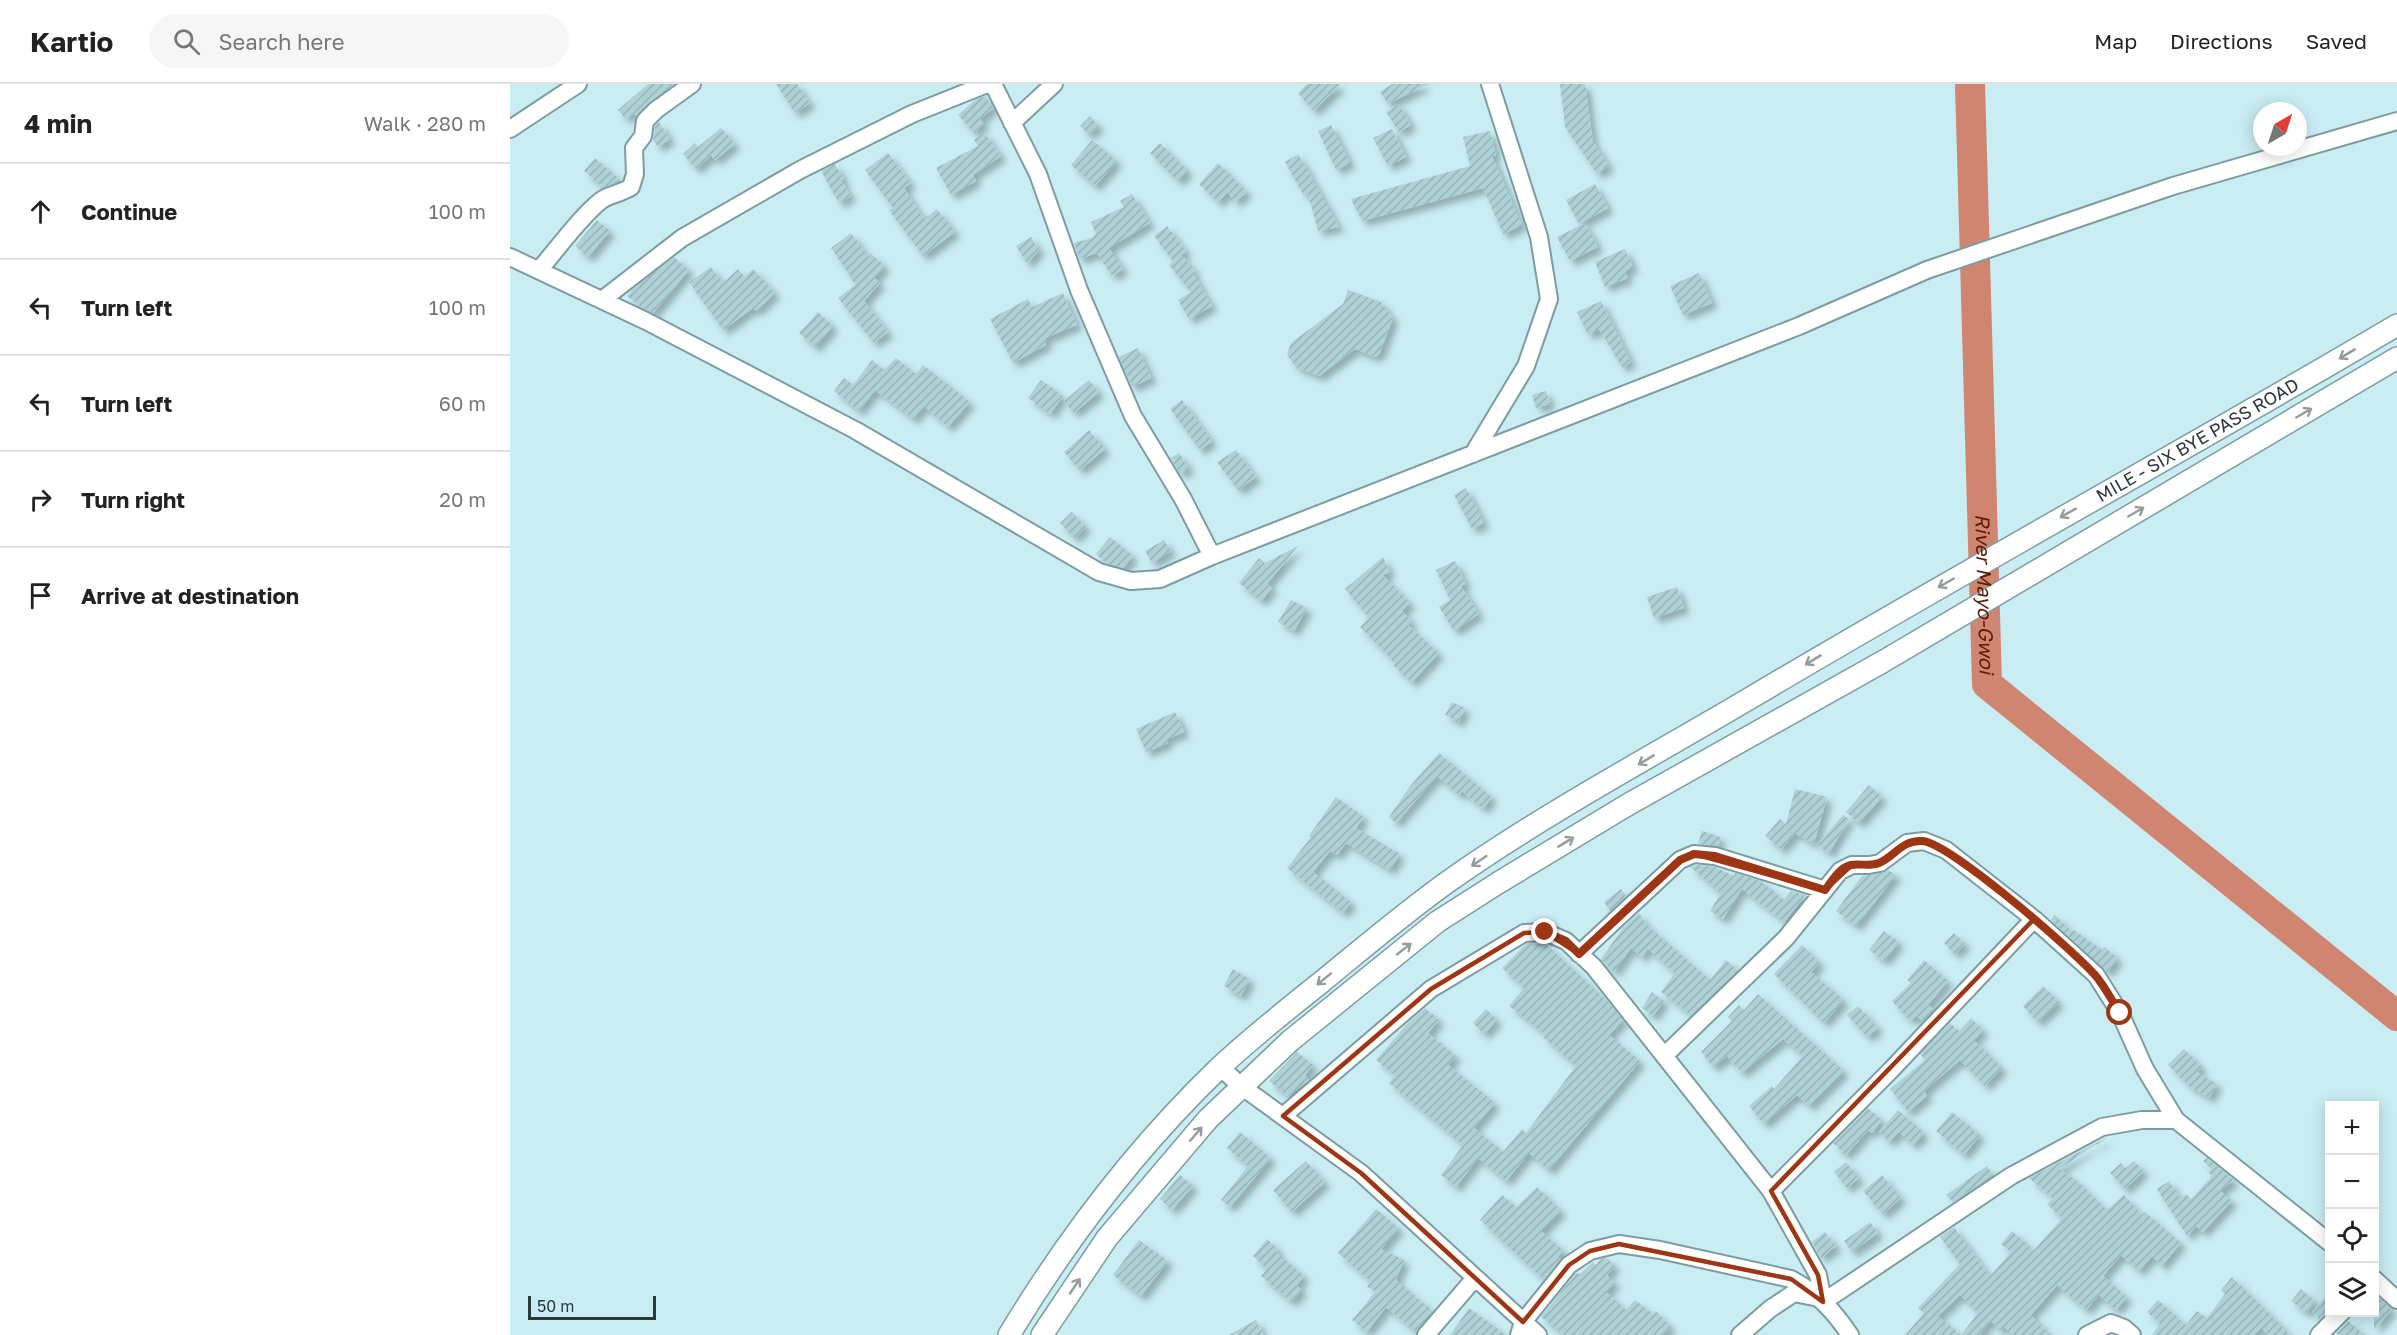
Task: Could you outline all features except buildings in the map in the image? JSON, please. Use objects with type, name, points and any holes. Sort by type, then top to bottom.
[{"type":"street","points":[[510,129],[578,84]]},
{"type":"street","points":[[539,270],[594,207],[606,198],[631,187],[635,174],[634,148],[643,136],[645,121],[656,110],[692,84]]},
{"type":"street","points":[[602,300],[682,238],[800,170],[912,114],[987,84]]},
{"type":"street","points":[[993,84],[1038,174],[1079,290],[1133,416],[1183,499],[1212,556]]},
{"type":"street","points":[[1012,123],[1054,84]]},
{"type":"street","points":[[1473,454],[1526,366],[1549,298],[1539,237],[1490,84]]},
{"type":"street","points":[[510,257],[646,321],[855,430],[1099,572],[1131,581],[1160,579],[1212,556],[1799,326],[1927,270],[2173,186],[2397,121]]},
{"type":"street","name":"MILE - SIX BYE PASS ROAD","points":[[1009,1335],[1076,1235],[1127,1171],[1220,1067],[1382,932],[1449,882],[1522,833],[1863,630],[2397,325]]},
{"type":"street","points":[[1042,1335],[1107,1238],[1186,1144],[1241,1086],[1290,1041],[1437,922],[1629,804],[1884,660],[2397,358]]},
{"type":"street","points":[[1664,1056],[1786,938],[1840,871],[1852,865],[1880,863],[1907,843],[1924,841],[1946,849],[2034,919],[2096,975],[2120,1013],[2145,1069],[2176,1120],[2325,1239]]},
{"type":"street","points":[[1579,954],[1680,860],[1694,854],[1715,856],[1825,890]]},
{"type":"street","points":[[1771,1191],[1891,1070],[2034,919]]},
{"type":"street","points":[[1283,1116],[1431,989],[1524,933],[1545,932],[1566,941],[1594,967],[1771,1191],[1818,1275],[1823,1302]]},
{"type":"street","points":[[1220,1067],[1241,1086],[1361,1173],[1475,1278],[1521,1329],[1538,1335]]},
{"type":"street","points":[[1823,1302],[2011,1176],[2102,1127],[2142,1120],[2176,1120]]},
{"type":"street","points":[[1521,1329],[1569,1265],[1590,1251],[1619,1244],[1660,1250],[1791,1279],[1809,1288],[1835,1312],[1850,1335]]},
{"type":"street","points":[[1426,1335],[1475,1278]]},
{"type":"street","points":[[2379,1283],[2397,1300]]},
{"type":"street","points":[[1740,1335],[1770,1309],[1794,1293],[1809,1295],[1823,1302]]},
{"type":"street","points":[[2319,1335],[2337,1317]]},
{"type":"street","points":[[2087,1335],[2111,1323],[2124,1328],[2132,1335]]},
{"type":"highlighted area","points":[[1924,841],[1946,850],[2034,919],[1771,1191],[1818,1275],[1823,1302],[1791,1279],[1619,1244],[1590,1251],[1569,1265],[1523,1322],[1361,1173],[1283,1116],[1431,989],[1524,933],[1545,932],[1579,954],[1680,860],[1694,854],[1825,890],[1852,865],[1880,863],[1907,843]]},
{"type":"waterway","name":"River Mayo-Gwoi","points":[[1970,84],[1987,684],[2397,1016]]},
{"type":"route","points":[[1545,932],[1566,941],[1579,954],[1680,860],[1694,854],[1715,856],[1825,890],[1840,871],[1852,865],[1880,863],[1907,843],[1924,841],[1946,849],[2034,919],[2096,975],[2120,1013]]}]
